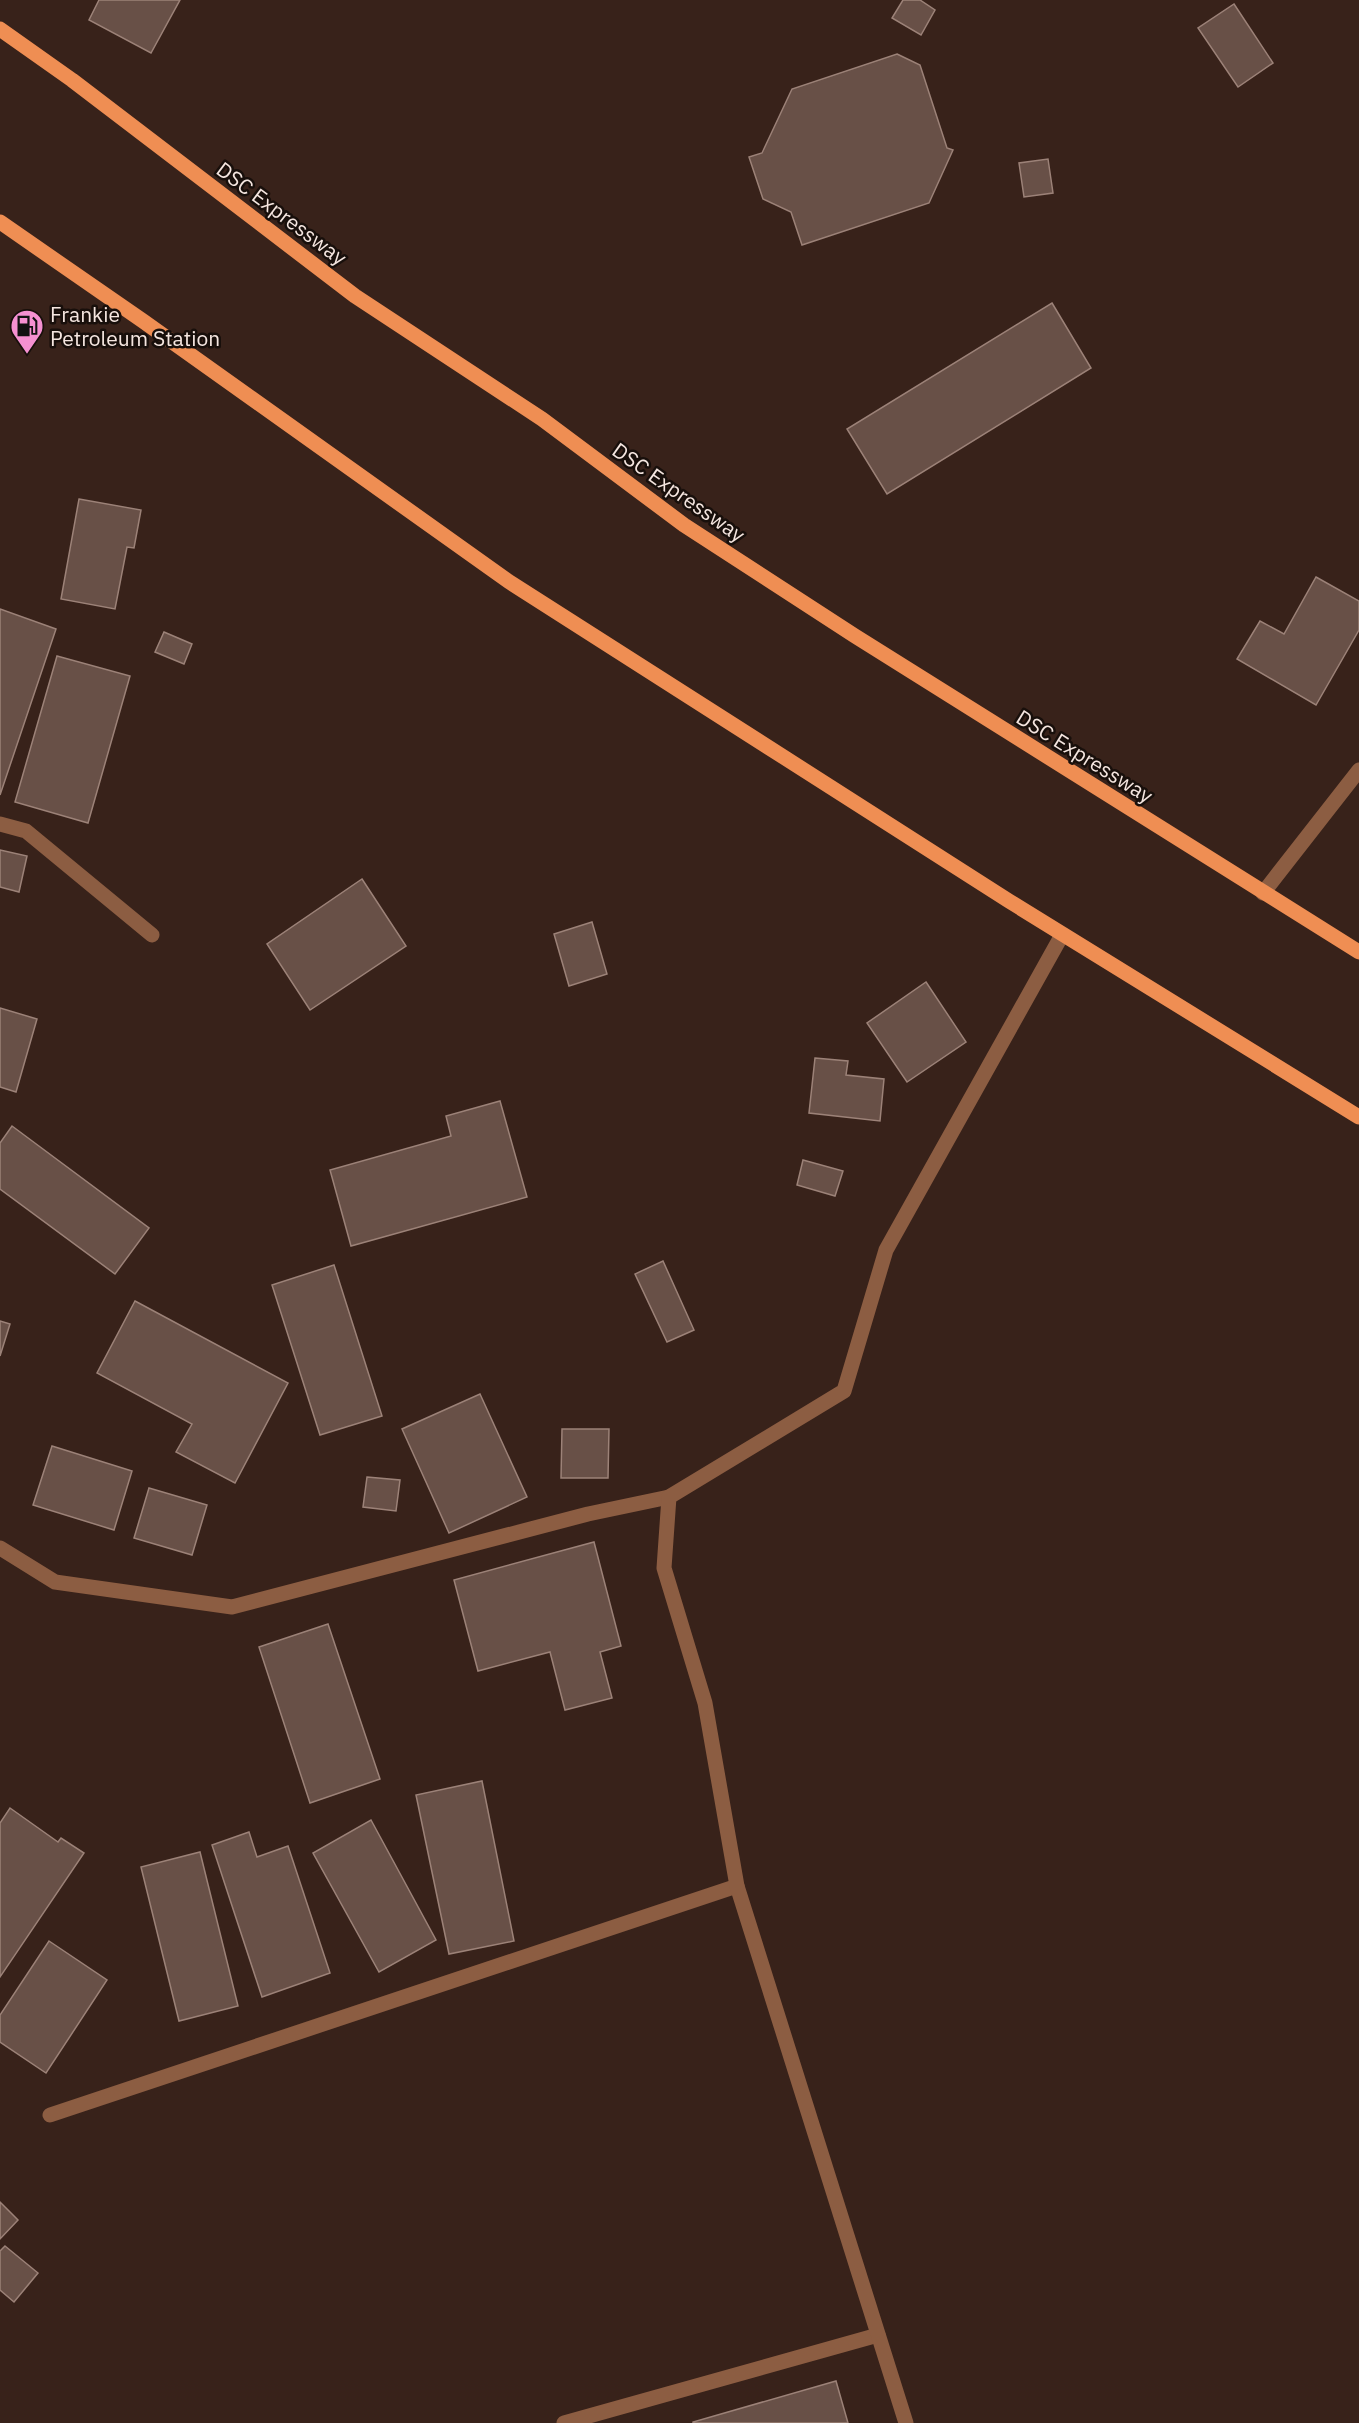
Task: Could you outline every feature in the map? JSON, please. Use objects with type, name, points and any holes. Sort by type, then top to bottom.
[{"type":"main road","name":"DSC Expressway","points":[[0,28],[72,80],[355,296],[542,419],[684,525],[1359,952]]},
{"type":"main road","points":[[0,222],[508,581],[1062,935],[1359,1116]]},
{"type":"street","points":[[1263,893],[1359,770]]},
{"type":"street","points":[[0,824],[26,831],[152,935]]},
{"type":"street","points":[[0,1548],[55,1582],[232,1607],[588,1514],[669,1497],[844,1391],[886,1250],[1062,935]]},
{"type":"street","points":[[669,1497],[664,1568],[705,1703],[737,1886],[906,2423]]},
{"type":"street","points":[[50,2115],[737,1886]]},
{"type":"street","points":[[564,2423],[878,2335]]},
{"type":"building","points":[[99,0],[180,0],[151,53],[89,20]]},
{"type":"building","points":[[903,0],[920,0],[935,10],[921,35],[892,18]]},
{"type":"building","points":[[1234,4],[1273,63],[1238,87],[1198,28]]},
{"type":"building","points":[[897,54],[920,65],[947,148],[953,150],[929,203],[802,245],[791,212],[763,199],[749,157],[762,153],[792,89]]},
{"type":"building","points":[[1048,159],[1053,193],[1024,197],[1019,163]]},
{"type":"building","points":[[1052,303],[1091,368],[887,494],[847,429]]},
{"type":"building","points":[[79,499],[141,510],[134,548],[127,547],[115,609],[61,599]]},
{"type":"building","points":[[1316,577],[1359,601],[1359,630],[1316,705],[1237,659],[1260,621],[1284,634]]},
{"type":"building","points":[[0,609],[56,629],[0,795]]},
{"type":"building","points":[[164,632],[192,644],[184,664],[155,652]]},
{"type":"building","points":[[57,656],[130,676],[88,823],[15,802]]},
{"type":"building","points":[[0,850],[27,856],[19,892],[0,887]]},
{"type":"building","points":[[362,879],[406,946],[310,1010],[267,944]]},
{"type":"building","points":[[592,922],[607,974],[569,986],[554,934]]},
{"type":"building","points":[[926,982],[966,1042],[907,1082],[867,1023]]},
{"type":"building","points":[[0,1008],[37,1019],[16,1092],[0,1087]]},
{"type":"building","points":[[815,1058],[848,1061],[846,1075],[884,1079],[880,1121],[809,1113]]},
{"type":"building","points":[[500,1101],[527,1197],[351,1246],[330,1170],[451,1136],[446,1116]]},
{"type":"building","points":[[12,1126],[149,1228],[115,1274],[0,1189],[0,1143]]},
{"type":"building","points":[[803,1160],[843,1171],[835,1196],[797,1185]]},
{"type":"building","points":[[663,1261],[694,1330],[667,1342],[635,1274]]},
{"type":"building","points":[[334,1265],[382,1416],[320,1435],[272,1285]]},
{"type":"building","points":[[135,1301],[288,1383],[235,1483],[176,1452],[192,1424],[97,1373]]},
{"type":"building","points":[[0,1321],[10,1324],[0,1356]]},
{"type":"building","points":[[480,1394],[527,1497],[449,1533],[402,1429]]},
{"type":"building","points":[[562,1429],[609,1429],[608,1478],[561,1478]]},
{"type":"building","points":[[52,1446],[132,1471],[114,1530],[33,1505]]},
{"type":"building","points":[[367,1477],[400,1480],[396,1511],[363,1507]]},
{"type":"building","points":[[149,1488],[207,1505],[192,1555],[134,1538]]},
{"type":"building","points":[[594,1542],[621,1646],[600,1652],[612,1698],[565,1710],[550,1652],[478,1671],[454,1580]]},
{"type":"building","points":[[328,1624],[380,1779],[310,1803],[259,1647]]},
{"type":"building","points":[[482,1781],[514,1941],[449,1954],[416,1795]]},
{"type":"building","points":[[10,1808],[58,1842],[61,1838],[84,1853],[0,1977],[0,1823]]},
{"type":"building","points":[[371,1820],[436,1940],[379,1972],[313,1853]]},
{"type":"building","points":[[249,1832],[257,1857],[288,1846],[330,1973],[262,1997],[212,1845]]},
{"type":"building","points":[[200,1852],[238,2006],[179,2021],[141,1867]]},
{"type":"building","points":[[49,1941],[107,1980],[46,2073],[0,2042],[0,2015]]},
{"type":"building","points":[[0,2202],[18,2220],[0,2239]]},
{"type":"building","points":[[5,2246],[38,2273],[14,2302],[0,2290],[0,2251]]},
{"type":"building","points":[[836,2381],[848,2423],[693,2423],[693,2422]]},
{"type":"place","name":"Frankie Petroleum Station","points":[[27,355]]}]
